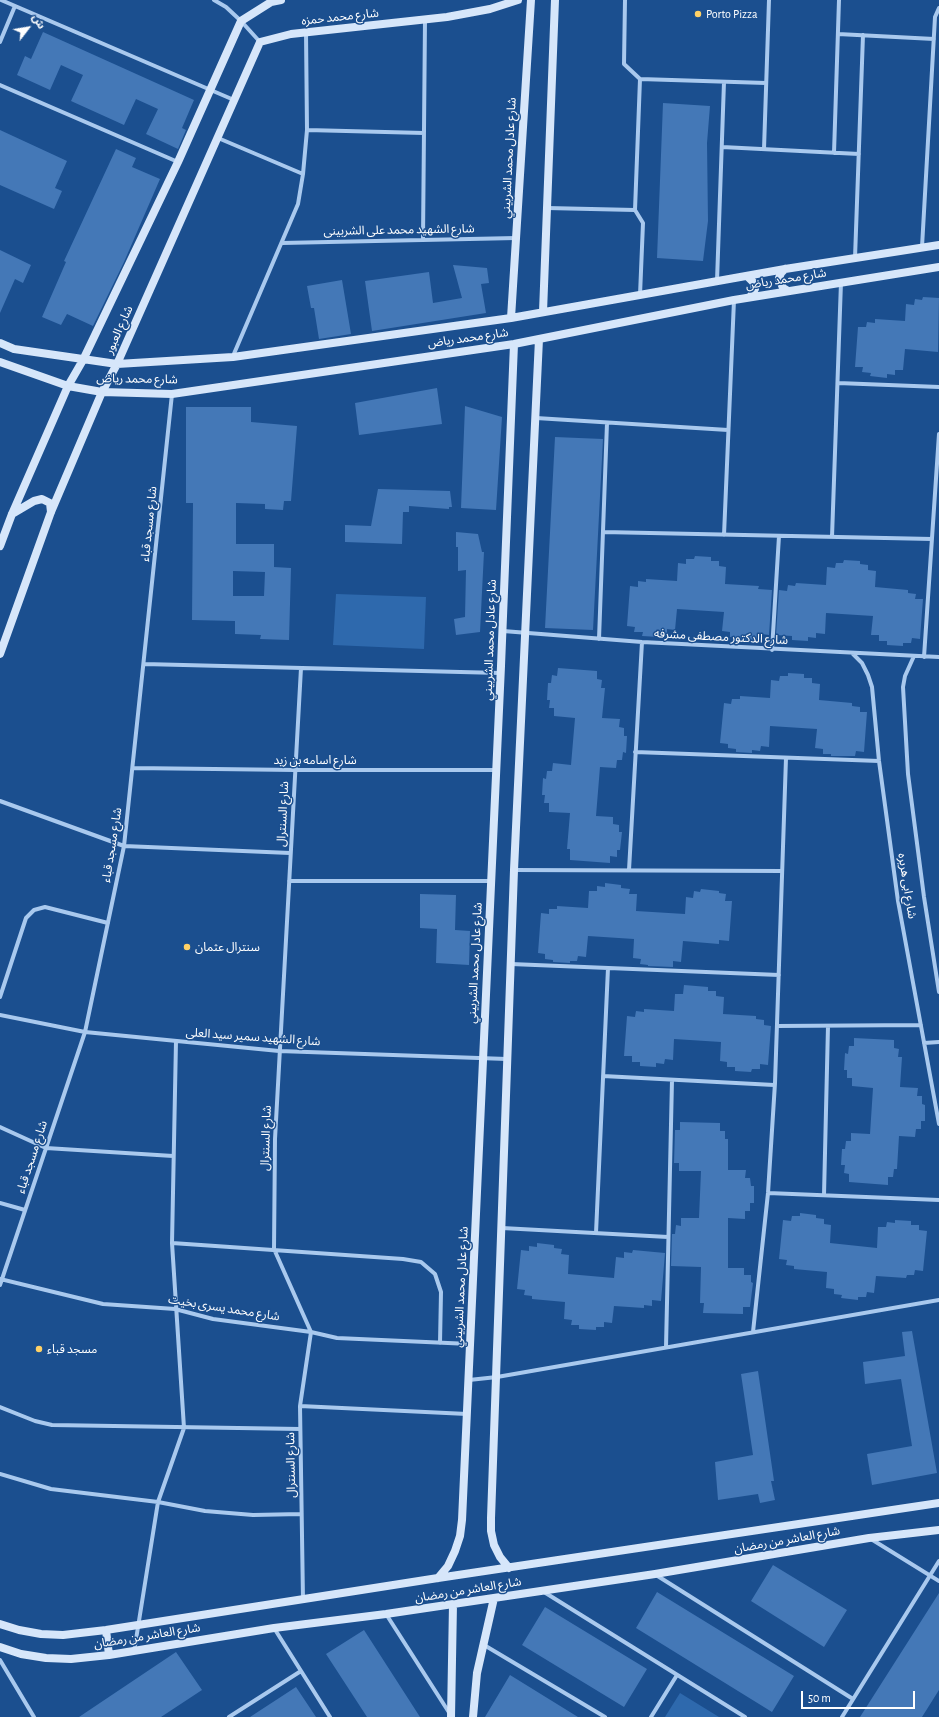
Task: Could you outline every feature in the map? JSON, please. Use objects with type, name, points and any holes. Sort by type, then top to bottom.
[{"type":"street","points":[[1,0],[234,101]]},
{"type":"street","points":[[214,0],[226,7],[260,42]]},
{"type":"street","points":[[241,21],[271,2],[281,0]]},
{"type":"street","name":"شارع محمد حمزه","points":[[260,42],[291,34],[469,14],[518,0]]},
{"type":"street","name":"شارع عادل محمد الشربيني","points":[[511,318],[531,0]]},
{"type":"street","points":[[543,312],[555,0]]},
{"type":"street","points":[[625,0],[624,64],[640,79],[766,83]]},
{"type":"street","points":[[764,149],[768,0]]},
{"type":"street","points":[[834,152],[839,0]]},
{"type":"street","points":[[0,42],[15,6]]},
{"type":"street","points":[[922,247],[935,17],[939,8]]},
{"type":"street","points":[[423,239],[425,19]]},
{"type":"street","name":"شارع العبور","points":[[0,546],[12,514],[68,386],[83,360],[178,162],[241,21]]},
{"type":"street","points":[[233,357],[298,204],[303,174],[307,130],[306,32]]},
{"type":"street","points":[[838,34],[934,39]]},
{"type":"street","points":[[855,258],[863,35]]},
{"type":"street","name":"شارع العبور","points":[[0,654],[51,512],[102,392],[117,364],[260,42]]},
{"type":"street","points":[[640,79],[635,210],[643,223],[640,295]]},
{"type":"street","points":[[717,282],[724,82]]},
{"type":"street","points":[[0,85],[178,162]]},
{"type":"street","points":[[307,130],[424,133]]},
{"type":"street","points":[[218,138],[303,174]]},
{"type":"street","points":[[722,148],[859,154]]},
{"type":"street","points":[[547,208],[635,210]]},
{"type":"street","name":"شارع الشهيد محمد على الشربينى","points":[[282,243],[516,238]]},
{"type":"street","name":"شارع محمد رياض","points":[[0,342],[14,349],[117,364],[233,357],[511,318],[785,269],[939,244]]},
{"type":"street","name":"شارع محمد رياض","points":[[0,362],[68,386],[102,392],[172,394],[514,344],[750,297],[939,267]]},
{"type":"street","points":[[785,269],[779,278],[783,288],[788,291]]},
{"type":"street","points":[[747,276],[751,279],[755,289],[750,297]]},
{"type":"street","points":[[832,537],[841,282]]},
{"type":"street","points":[[724,535],[734,300]]},
{"type":"street","points":[[508,1568],[494,1545],[491,1531],[510,964],[539,339]]},
{"type":"street","name":"شارع عادل محمد الشربيني","points":[[438,1578],[448,1566],[460,1536],[467,1414],[503,631],[514,344]]},
{"type":"street","points":[[838,383],[939,387]]},
{"type":"street","name":"شارع مسجد قباء","points":[[0,1285],[85,1032],[124,846],[172,394]]},
{"type":"street","points":[[536,418],[728,430]]},
{"type":"street","points":[[599,639],[607,423]]},
{"type":"street","points":[[924,657],[939,434]]},
{"type":"street","points":[[12,514],[42,498],[50,503],[51,512]]},
{"type":"street","points":[[603,532],[932,540]]},
{"type":"street","points":[[772,650],[779,536]]},
{"type":"street","name":"شارع الدكتور مصطفى مشرفه","points":[[503,631],[599,639],[772,650],[939,657]]},
{"type":"street","points":[[629,870],[642,642]]},
{"type":"street","name":"شارع ابى هريره","points":[[853,654],[862,663],[872,687],[879,761],[898,901],[939,1124]]},
{"type":"street","name":"شارع ابى هريره","points":[[914,656],[905,676],[903,687],[905,735],[914,824],[939,992]]},
{"type":"street","points":[[144,664],[501,673]]},
{"type":"street","name":"شارع السنترال","points":[[301,668],[275,1139],[274,1249],[311,1332],[300,1406],[303,1600]]},
{"type":"street","points":[[635,752],[879,761]]},
{"type":"street","points":[[753,1332],[768,1193],[777,1026],[786,758]]},
{"type":"street","name":"شارع اسامه بن زيد","points":[[133,768],[496,770]]},
{"type":"street","points":[[0,801],[124,846],[290,854]]},
{"type":"street","points":[[514,870],[782,871]]},
{"type":"street","points":[[289,881],[491,882]]},
{"type":"street","points":[[0,997],[26,918],[34,910],[45,907],[108,923]]},
{"type":"street","points":[[510,964],[779,974]]},
{"type":"street","points":[[596,1233],[608,968]]},
{"type":"street","name":"شارع الشهيد سمير سيد العلى","points":[[0,1015],[85,1032],[280,1051],[507,1059]]},
{"type":"street","points":[[777,1026],[921,1025]]},
{"type":"street","points":[[824,1195],[828,1026]]},
{"type":"street","points":[[134,1652],[158,1502],[184,1428],[175,1310],[172,1243],[176,1041]]},
{"type":"street","points":[[924,1042],[939,1042]]},
{"type":"street","points":[[603,1076],[774,1085]]},
{"type":"street","points":[[666,1347],[672,1080]]},
{"type":"street","points":[[0,1127],[46,1148],[173,1156]]},
{"type":"street","points":[[768,1193],[939,1200]]},
{"type":"street","points":[[0,1203],[25,1210]]},
{"type":"street","points":[[502,1228],[668,1236]]},
{"type":"street","points":[[172,1243],[274,1249],[403,1259],[421,1262],[435,1274],[441,1292],[440,1343]]},
{"type":"street","name":"شارع محمد يسرى بخيت","points":[[1,1279],[103,1304],[175,1310],[213,1319],[311,1332],[337,1338],[470,1344]]},
{"type":"street","points":[[468,1380],[497,1377],[939,1300]]},
{"type":"street","points":[[300,1406],[467,1414]]},
{"type":"street","points":[[0,1407],[35,1421],[52,1425],[300,1429]]},
{"type":"street","points":[[0,1474],[51,1488],[158,1502],[205,1511],[253,1515],[301,1514]]},
{"type":"street","name":"شارع العاشر من رمضان","points":[[0,1624],[41,1634],[63,1635],[106,1630],[438,1578],[939,1504]]},
{"type":"street","name":"شارع العاشر من رمضان","points":[[0,1647],[21,1654],[46,1658],[71,1659],[110,1655],[274,1628],[386,1614],[655,1574],[869,1538],[939,1530]]},
{"type":"street","points":[[869,1538],[939,1582]]},
{"type":"street","points":[[842,1717],[939,1561]]},
{"type":"street","points":[[655,1574],[853,1699]]},
{"type":"street","points":[[542,1591],[745,1717]]},
{"type":"street","points":[[472,1717],[477,1673],[494,1598]]},
{"type":"street","points":[[452,1717],[453,1604]]},
{"type":"street","points":[[386,1614],[452,1717]]},
{"type":"street","points":[[274,1628],[330,1717]]},
{"type":"street","points":[[106,1630],[110,1655]]},
{"type":"street","points":[[484,1644],[605,1717]]},
{"type":"street","points":[[0,1660],[34,1717]]},
{"type":"street","points":[[229,1717],[301,1672]]},
{"type":"street","points":[[651,1717],[677,1675]]},
{"type":"shaded area","points":[[336,594],[426,597],[424,649],[333,645]]},
{"type":"shaded area","points":[[680,1693],[719,1717],[665,1717]]},
{"type":"building","points":[[43,32],[194,100],[182,128],[186,130],[178,149],[146,134],[158,109],[136,99],[124,125],[71,101],[83,75],[61,65],[50,90],[17,75],[25,56],[31,59]]},
{"type":"building","points":[[663,103],[710,106],[707,143],[708,221],[703,261],[657,258]]},
{"type":"building","points":[[0,130],[67,161],[55,188],[62,191],[54,209],[0,185]]},
{"type":"building","points":[[116,149],[136,158],[132,167],[160,179],[124,262],[93,326],[67,314],[61,325],[42,317],[66,262],[64,261]]},
{"type":"building","points":[[0,250],[31,265],[23,283],[15,279],[0,313]]},
{"type":"building","points":[[453,265],[487,268],[489,283],[481,284],[486,313],[372,331],[365,281],[429,272],[433,303],[462,298]]},
{"type":"building","points":[[342,280],[351,334],[319,339],[314,308],[311,308],[307,286]]},
{"type":"building","points":[[923,297],[939,298],[938,352],[905,349],[903,370],[895,370],[895,375],[887,374],[887,378],[870,376],[871,373],[862,372],[863,367],[855,367],[858,327],[866,327],[867,322],[875,323],[875,319],[905,321],[906,304],[914,305],[915,299],[922,300]]},
{"type":"building","points":[[437,388],[442,424],[359,435],[355,403]]},
{"type":"building","points":[[465,406],[502,417],[496,510],[461,508]]},
{"type":"building","points":[[186,407],[251,407],[251,422],[297,426],[291,501],[284,501],[283,510],[265,509],[265,504],[236,503],[236,544],[274,544],[274,567],[291,568],[289,640],[260,639],[261,635],[235,634],[235,621],[192,620],[193,503],[186,503]],"holes":[[[233,571],[265,572],[264,596],[233,596]]]},
{"type":"building","points":[[555,437],[603,439],[593,630],[545,628]]},
{"type":"building","points":[[378,489],[450,491],[452,507],[449,507],[449,509],[409,506],[409,512],[403,512],[402,544],[345,542],[345,525],[371,526]]},
{"type":"building","points":[[456,532],[478,534],[482,552],[484,552],[480,632],[456,635],[454,619],[465,617],[466,570],[458,571],[458,547],[456,547]]},
{"type":"building","points":[[695,556],[711,557],[711,561],[719,561],[719,566],[726,567],[725,584],[759,586],[758,589],[772,590],[769,635],[762,634],[762,639],[754,639],[754,642],[738,641],[738,637],[730,637],[730,632],[722,631],[724,612],[677,609],[675,630],[667,629],[667,634],[659,634],[659,637],[642,636],[643,632],[634,632],[635,627],[627,626],[630,586],[638,587],[638,581],[646,582],[646,579],[677,581],[678,563],[686,564],[686,559],[694,559]]},
{"type":"building","points":[[844,560],[860,561],[860,564],[868,565],[868,570],[876,571],[875,587],[908,590],[908,593],[916,594],[915,599],[923,599],[920,639],[912,638],[911,643],[903,643],[903,646],[887,645],[887,641],[879,641],[879,635],[871,635],[873,616],[826,613],[825,634],[816,633],[816,638],[808,637],[808,641],[792,640],[792,636],[776,635],[779,590],[787,591],[788,585],[795,586],[796,583],[826,585],[827,567],[835,568],[836,563],[843,563]]},
{"type":"building","points":[[558,668],[597,671],[597,679],[602,680],[601,688],[605,688],[602,718],[620,719],[619,727],[624,728],[624,736],[627,736],[626,753],[623,752],[622,760],[617,760],[616,768],[600,767],[596,816],[613,817],[613,824],[619,825],[619,832],[622,832],[620,850],[617,850],[617,857],[610,856],[610,863],[570,860],[570,849],[567,849],[570,813],[549,812],[549,803],[544,803],[545,795],[542,795],[543,778],[546,779],[547,771],[552,771],[553,763],[571,765],[575,718],[554,716],[554,708],[549,708],[550,700],[547,700],[548,683],[551,683],[552,675],[557,676]]},
{"type":"building","points":[[788,673],[804,674],[804,678],[812,678],[812,683],[820,684],[819,700],[852,703],[852,706],[860,707],[860,712],[867,712],[864,752],[856,751],[855,756],[831,756],[831,754],[823,754],[823,749],[815,748],[817,729],[770,726],[769,747],[761,746],[760,751],[752,750],[752,753],[736,752],[736,749],[728,748],[728,744],[720,743],[724,703],[731,704],[732,699],[740,699],[740,696],[770,698],[771,680],[779,681],[780,676],[788,676]]},
{"type":"building","points":[[605,883],[621,885],[621,888],[630,889],[629,894],[637,894],[636,911],[685,914],[686,897],[693,898],[694,891],[700,892],[701,889],[719,891],[719,893],[726,894],[725,901],[732,901],[729,941],[719,940],[719,944],[683,941],[681,962],[673,961],[673,967],[648,966],[640,964],[641,959],[633,958],[634,939],[588,936],[586,957],[578,956],[577,961],[570,961],[570,963],[553,962],[553,960],[545,959],[545,954],[538,953],[541,913],[549,914],[549,909],[557,909],[557,906],[588,908],[589,891],[597,891],[597,886],[605,887]]},
{"type":"building","points":[[420,894],[456,895],[455,930],[470,931],[469,965],[436,963],[437,929],[420,928]]},
{"type":"building","points":[[684,985],[708,987],[708,991],[716,991],[716,996],[724,997],[723,1014],[756,1016],[756,1019],[764,1020],[764,1025],[771,1026],[768,1065],[760,1064],[760,1069],[752,1069],[751,1072],[735,1071],[735,1067],[727,1067],[727,1062],[720,1061],[721,1042],[674,1039],[673,1060],[665,1059],[664,1064],[656,1063],[656,1067],[640,1066],[640,1062],[632,1062],[632,1056],[624,1056],[627,1016],[635,1017],[636,1011],[644,1012],[644,1009],[674,1011],[675,994],[683,994]]},
{"type":"building","points":[[854,1038],[894,1040],[894,1048],[899,1049],[898,1057],[902,1057],[900,1087],[918,1088],[917,1096],[922,1096],[922,1104],[925,1105],[925,1121],[921,1121],[921,1129],[916,1129],[915,1137],[899,1136],[897,1169],[894,1169],[893,1177],[888,1177],[888,1185],[849,1182],[849,1174],[844,1173],[845,1165],[841,1165],[842,1149],[845,1149],[846,1141],[851,1141],[851,1133],[870,1134],[873,1088],[852,1086],[852,1078],[847,1078],[847,1070],[844,1070],[845,1053],[848,1054],[849,1046],[854,1046]]},
{"type":"building","points":[[680,1122],[720,1123],[720,1131],[725,1131],[725,1139],[728,1139],[728,1170],[746,1170],[745,1178],[750,1178],[751,1186],[754,1186],[754,1203],[750,1203],[750,1211],[745,1211],[745,1219],[728,1218],[728,1268],[744,1268],[744,1275],[751,1275],[751,1282],[753,1283],[750,1307],[743,1307],[743,1314],[703,1313],[704,1303],[700,1303],[701,1267],[671,1266],[672,1234],[675,1234],[676,1225],[681,1226],[681,1218],[699,1218],[701,1171],[679,1171],[679,1163],[674,1163],[675,1130],[680,1130]]},
{"type":"building","points":[[800,1213],[816,1215],[816,1218],[824,1219],[824,1224],[831,1225],[830,1243],[877,1248],[878,1227],[886,1227],[887,1222],[895,1223],[895,1220],[911,1221],[911,1225],[919,1225],[919,1230],[927,1231],[923,1271],[915,1270],[914,1275],[907,1275],[906,1278],[876,1276],[874,1293],[867,1292],[866,1297],[858,1297],[858,1300],[841,1298],[842,1295],[834,1294],[834,1289],[826,1288],[827,1272],[794,1269],[794,1266],[786,1265],[787,1260],[779,1259],[783,1220],[791,1221],[792,1216],[800,1216]]},
{"type":"building","points":[[537,1243],[554,1245],[554,1248],[562,1249],[561,1254],[569,1255],[568,1274],[614,1278],[616,1257],[624,1258],[624,1252],[632,1253],[633,1250],[665,1253],[661,1301],[652,1300],[652,1306],[644,1305],[644,1308],[614,1306],[612,1323],[604,1322],[604,1327],[596,1327],[596,1330],[579,1329],[579,1325],[571,1325],[572,1320],[564,1319],[565,1302],[532,1299],[532,1296],[524,1295],[525,1290],[517,1289],[521,1250],[529,1251],[529,1246],[537,1247]]},
{"type":"building","points":[[912,1331],[937,1473],[872,1485],[867,1454],[912,1446],[901,1379],[865,1384],[863,1362],[905,1356],[902,1332]]},
{"type":"building","points":[[758,1371],[774,1481],[771,1481],[775,1500],[760,1503],[758,1494],[718,1500],[715,1462],[753,1455],[741,1374]]},
{"type":"building","points":[[773,1565],[847,1610],[824,1647],[751,1601]]},
{"type":"building","points":[[657,1592],[794,1676],[772,1712],[636,1628]]},
{"type":"building","points":[[939,1593],[939,1690],[922,1717],[860,1717]]},
{"type":"building","points":[[545,1607],[647,1669],[624,1707],[522,1645]]},
{"type":"building","points":[[364,1630],[420,1717],[367,1717],[326,1654]]},
{"type":"building","points":[[176,1652],[202,1690],[161,1717],[79,1717]]},
{"type":"building","points":[[510,1675],[578,1717],[485,1717]]},
{"type":"building","points":[[296,1687],[316,1717],[250,1717]]},
{"type":"place","name":"Porto Pizza","points":[[698,14]]},
{"type":"place","name":"سنترال عثمان","points":[[187,947]]},
{"type":"place","name":"مسجد قباء","points":[[39,1349]]}]
